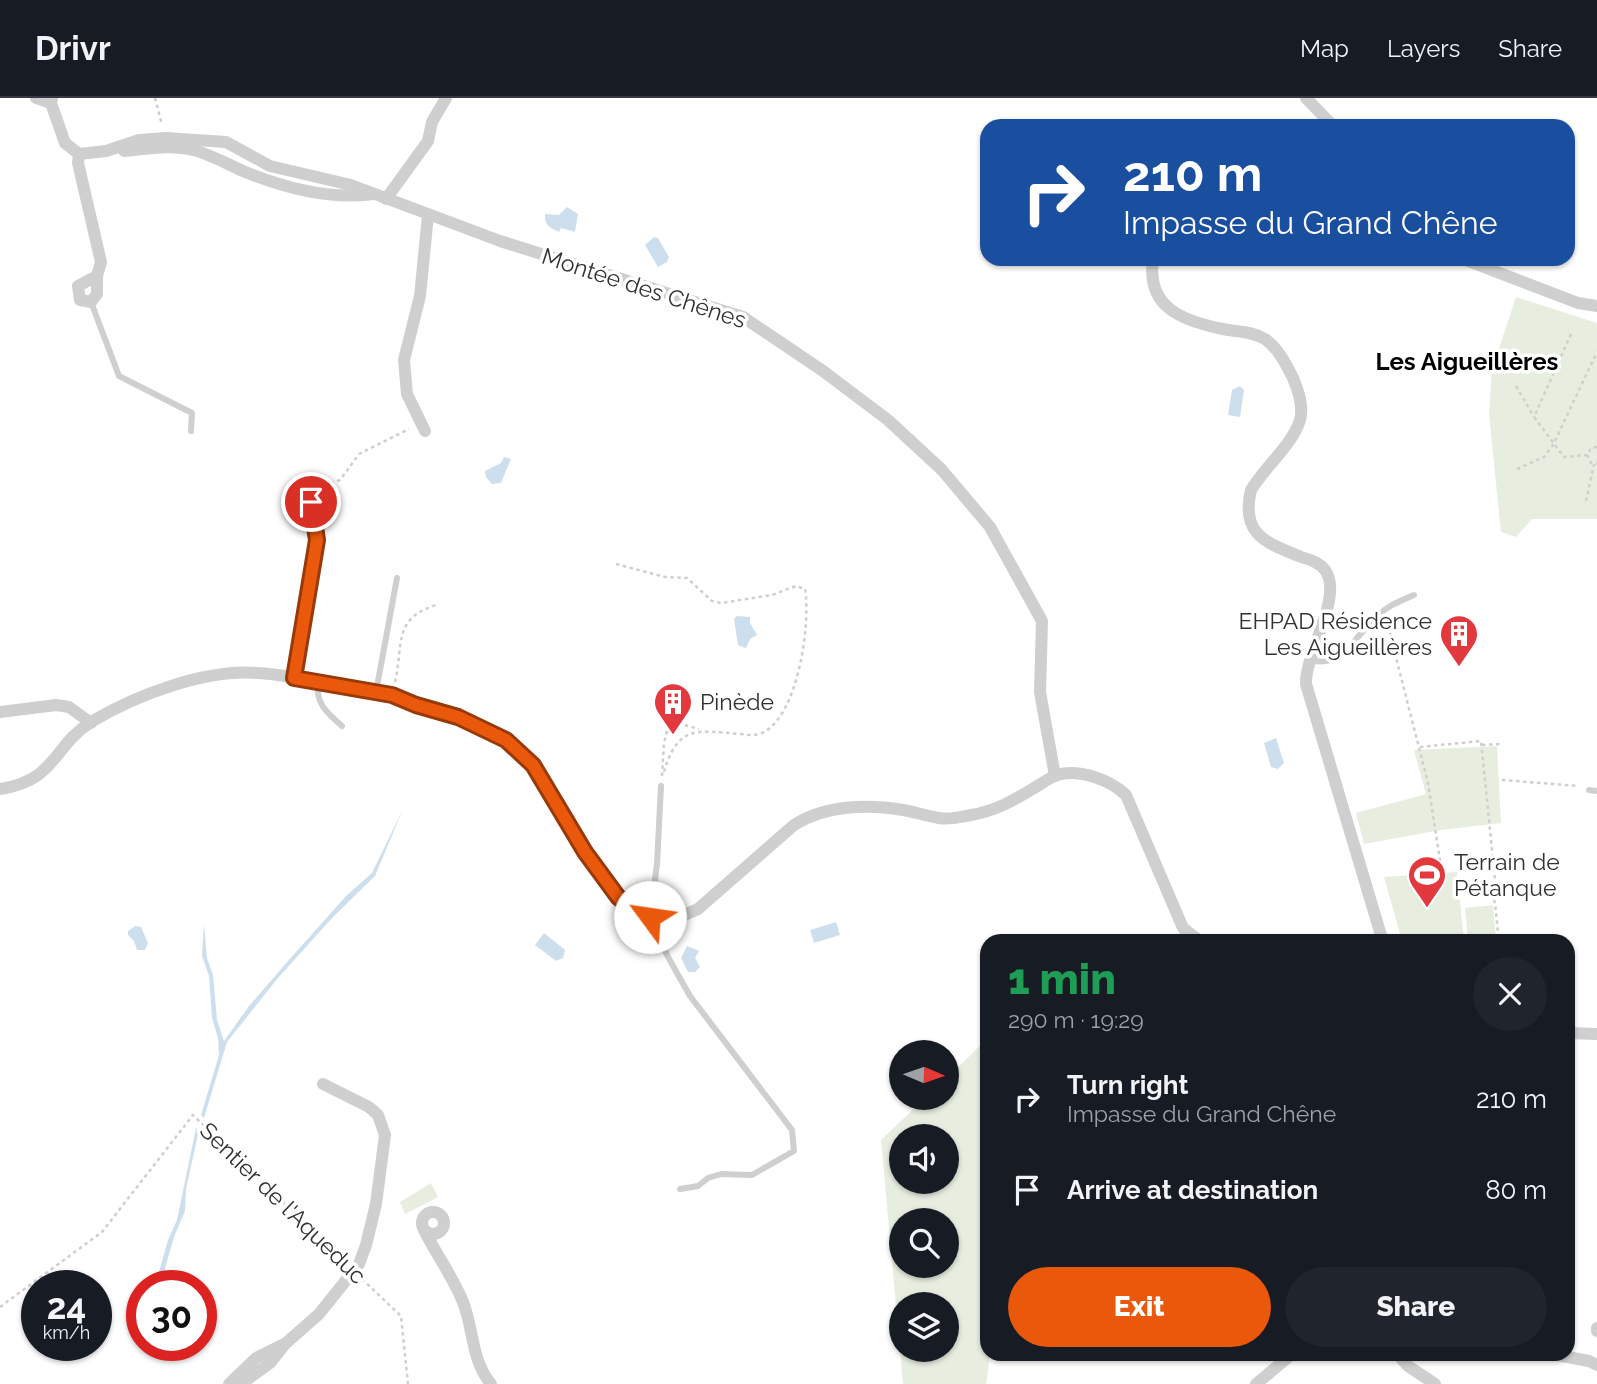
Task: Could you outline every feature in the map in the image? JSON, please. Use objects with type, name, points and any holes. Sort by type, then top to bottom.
[{"type":"street","points":[[36,98],[51,101],[65,143],[79,154],[165,147],[193,149],[255,176],[315,194],[349,197],[380,196],[428,141],[432,122],[446,98]]},
{"type":"street","points":[[1306,98],[1326,119]]},
{"type":"street","name":"Montée des Chênes","points":[[106,151],[139,140],[166,138],[226,142],[270,166],[351,185],[500,241],[743,317],[823,371],[888,420],[943,470],[990,527],[1042,621],[1040,692],[1055,776]]},
{"type":"street","points":[[79,154],[78,163],[101,262],[97,276],[97,294],[91,302],[80,300],[78,286],[97,276]]},
{"type":"street","points":[[425,431],[407,394],[404,360],[419,296],[428,215]]},
{"type":"street","points":[[1153,266],[1154,290],[1169,310],[1189,320],[1263,338],[1272,344],[1287,365],[1295,383],[1302,414],[1298,426],[1251,490],[1248,509],[1251,523],[1263,540],[1313,562],[1325,570],[1329,582],[1326,614],[1309,659],[1306,684],[1381,934]]},
{"type":"street","points":[[1481,266],[1578,303],[1597,306]]},
{"type":"street","points":[[294,678],[317,540],[311,502]]},
{"type":"street","points":[[0,789],[20,786],[32,780],[53,762],[80,731],[119,707],[196,679],[258,673],[392,695],[476,724],[506,740],[533,765],[585,852],[618,897],[638,913],[650,917],[671,918],[698,909],[794,825],[810,817],[849,807],[868,806],[905,810],[940,818],[975,814],[1008,804],[1055,776],[1071,774],[1087,776],[1117,787],[1126,796],[1183,928],[1191,934]]},
{"type":"street","points":[[0,712],[56,705],[69,707],[91,723]]},
{"type":"street","points":[[1575,1033],[1597,1034]]},
{"type":"street","points":[[241,1384],[270,1363],[285,1343],[319,1314],[354,1271],[366,1245],[385,1135],[377,1115],[369,1107],[323,1084]]},
{"type":"street","points":[[424,1230],[431,1234],[442,1229],[441,1217],[435,1213],[427,1214],[422,1222],[424,1230],[462,1299],[479,1366],[492,1384]]},
{"type":"street","points":[[434,1248],[438,1232]]},
{"type":"street","points":[[229,1384],[256,1358],[285,1343]]},
{"type":"street","points":[[1575,1358],[1597,1365]]},
{"type":"street","points":[[1256,1384],[1284,1361]]},
{"type":"street","points":[[1403,1361],[1435,1384]]},
{"type":"lane","points":[[91,302],[120,376],[192,413],[191,430]]},
{"type":"lane","points":[[376,692],[397,578]]},
{"type":"lane","points":[[1309,659],[1322,663],[1333,661],[1392,604],[1414,595]]},
{"type":"lane","points":[[318,682],[318,701],[342,726]]},
{"type":"lane","points":[[661,786],[657,864],[650,917],[690,996],[793,1130],[794,1151],[752,1175],[721,1174],[708,1178],[698,1186],[680,1189]]},
{"type":"lane","points":[[1589,790],[1597,791]]},
{"type":"path","points":[[156,98],[166,138]]},
{"type":"path","points":[[1534,417],[1571,334]]},
{"type":"path","points":[[1517,469],[1544,457],[1553,445],[1597,352]]},
{"type":"path","points":[[1516,386],[1534,417],[1564,457],[1587,456]]},
{"type":"path","points":[[311,502],[327,484],[340,480],[359,454],[411,428],[425,431]]},
{"type":"path","points":[[1587,456],[1591,448],[1597,447]]},
{"type":"path","points":[[1586,501],[1595,464],[1589,461],[1587,456]]},
{"type":"path","points":[[616,564],[665,577],[687,578],[712,601],[722,603],[772,595],[796,586],[804,589],[805,636],[801,660],[791,694],[774,723],[755,735],[669,723],[664,743],[661,786]]},
{"type":"path","points":[[392,695],[403,631],[408,619],[420,610],[436,605]]},
{"type":"path","points":[[1423,618],[1390,635],[1419,747],[1436,825],[1443,873]]},
{"type":"path","points":[[661,786],[667,762],[676,746],[692,733],[705,730]]},
{"type":"path","points":[[1419,747],[1481,741],[1495,879],[1489,885],[1495,903],[1498,934]]},
{"type":"path","points":[[1482,745],[1500,744]]},
{"type":"path","points":[[1502,780],[1579,786],[1589,790]]},
{"type":"path","name":"Sentier de l'Aqueduc","points":[[0,1307],[102,1232],[193,1115],[401,1316],[408,1384]]},
{"type":"shaded area","points":[[1516,297],[1597,323],[1597,519],[1532,519],[1516,537],[1501,532],[1489,414],[1492,369]]},
{"type":"shaded area","points":[[1497,746],[1501,823],[1441,830],[1364,844],[1356,813],[1426,794],[1414,750]]},
{"type":"shaded area","name":"Terrain de Pétanque","points":[[1457,872],[1463,934],[1400,934],[1384,877]]},
{"type":"shaded area","points":[[1493,905],[1495,934],[1467,934],[1465,908]]},
{"type":"shaded area","points":[[980,1046],[980,1361],[989,1361],[986,1384],[903,1384],[901,1362],[959,1362],[959,1292],[895,1292],[893,1278],[959,1278],[959,1208],[889,1208],[889,1229],[881,1140],[889,1132],[889,1194],[959,1194],[959,1124],[898,1124],[912,1110],[959,1110],[959,1066]]},
{"type":"shaded area","points":[[431,1183],[438,1197],[405,1214],[400,1202]]},
{"type":"water","points":[[567,207],[578,214],[575,232],[561,228],[559,232],[548,226],[545,214],[559,215]]},
{"type":"water","points":[[654,237],[658,238],[669,257],[667,262],[658,267],[645,245]]},
{"type":"water","points":[[1240,386],[1244,390],[1240,417],[1228,415],[1232,390]]},
{"type":"water","points":[[504,457],[511,459],[501,483],[492,484],[485,471],[501,463]]},
{"type":"water","points":[[737,616],[750,617],[750,623],[757,635],[750,639],[746,648],[738,645],[734,619]]},
{"type":"water","points":[[1276,738],[1284,763],[1278,769],[1271,767],[1264,743]]},
{"type":"water","points":[[403,809],[375,876],[332,918],[278,978],[227,1042],[204,1118],[201,1115],[219,1055],[218,1038],[212,1018],[209,976],[202,956],[204,924],[217,1020],[224,1041],[249,1006],[288,961],[346,896],[372,873]]},
{"type":"water","points":[[836,922],[840,935],[814,943],[810,930]]},
{"type":"water","points":[[135,926],[141,927],[148,943],[145,950],[137,950],[128,935],[128,931]]},
{"type":"water","points":[[544,933],[565,950],[563,958],[556,961],[535,945]]},
{"type":"water","points":[[687,946],[699,951],[695,958],[700,967],[695,972],[688,972],[681,958]]},
{"type":"water","points":[[196,1128],[199,1130],[186,1189],[185,1211],[165,1270],[160,1270],[177,1220]]},
{"type":"place","name":"EHPAD Résidence Les Aigueillères","points":[[1459,668]]},
{"type":"place","name":"Pinède","points":[[673,736]]},
{"type":"place","name":"Terrain de Pétanque","points":[[1427,909]]},
{"type":"district","name":"Les Aigueillères","points":[[1467,362]]},
{"type":"route","points":[[311,502],[317,540],[294,678],[392,695],[458,717],[506,740],[533,765],[585,852],[618,897],[638,913],[650,917]]}]
